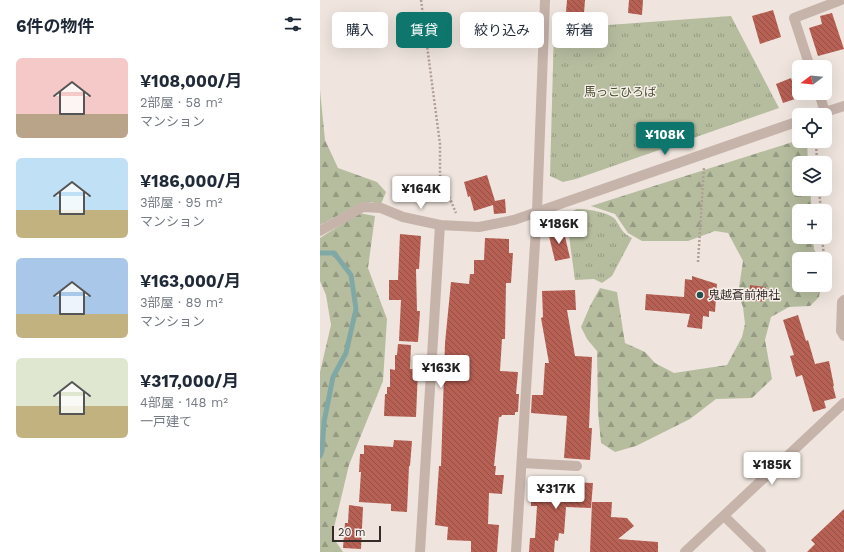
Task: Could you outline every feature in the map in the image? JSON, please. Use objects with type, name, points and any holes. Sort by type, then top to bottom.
[{"type":"street","points":[[516,552],[537,211],[545,0]]},
{"type":"street","points":[[808,60],[794,18],[841,0]]},
{"type":"street","points":[[832,110],[844,106]]},
{"type":"street","points":[[320,231],[363,207],[381,208],[403,217],[440,225],[478,227],[514,220],[792,123]]},
{"type":"street","points":[[420,552],[440,225]]},
{"type":"street","points":[[844,300],[842,302],[841,331],[844,336]]},
{"type":"street","points":[[686,552],[844,403]]},
{"type":"street","points":[[522,463],[577,466]]},
{"type":"street","points":[[724,516],[761,552]]},
{"type":"path","points":[[422,0],[440,144],[440,175],[462,226]]},
{"type":"path","points":[[698,262],[705,154]]},
{"type":"green space","name":"馬っこひろば","points":[[731,16],[779,108],[576,179],[563,182],[550,176],[553,48],[608,48],[608,25]]},
{"type":"green space","points":[[320,90],[325,140],[338,168],[377,182],[386,192],[381,204],[370,202],[356,206],[320,225]]},
{"type":"green space","points":[[792,142],[792,148],[807,148],[808,156],[792,156],[792,196],[811,196],[811,204],[792,204],[792,244],[814,244],[815,252],[792,252],[792,292],[820,292],[819,297],[810,306],[789,307],[771,317],[765,340],[772,379],[752,398],[716,399],[690,419],[636,446],[615,452],[601,443],[598,412],[597,351],[587,339],[581,327],[600,288],[617,292],[625,343],[645,352],[655,363],[674,373],[727,365],[742,337],[745,324],[743,307],[738,294],[743,261],[728,233],[715,231],[688,241],[642,241],[628,233],[615,214],[591,206]]},
{"type":"green space","points":[[577,209],[597,211],[608,214],[615,219],[628,236],[632,238],[612,276],[602,283],[594,279],[575,280],[566,214]]},
{"type":"green space","points":[[359,213],[375,216],[368,268],[387,319],[383,381],[349,465],[332,536],[343,552],[320,552],[320,372],[331,325],[326,295],[320,281],[320,238]]},
{"type":"building","points":[[567,0],[585,0],[584,12],[566,12]]},
{"type":"building","points":[[629,0],[643,0],[642,15],[628,13]]},
{"type":"building","points":[[773,10],[781,37],[760,44],[752,16]]},
{"type":"building","points":[[832,13],[844,49],[818,56],[809,28],[822,24],[820,16]]},
{"type":"building","points":[[791,78],[792,100],[783,103],[776,84]]},
{"type":"building","points":[[487,175],[495,201],[505,199],[506,213],[494,214],[493,205],[474,211],[464,182]]},
{"type":"building","points":[[563,228],[570,258],[555,261],[548,232]]},
{"type":"building","points":[[400,234],[421,236],[419,269],[416,269],[417,311],[420,311],[418,342],[399,341],[401,300],[389,300],[389,280],[398,280]]},
{"type":"building","points":[[485,238],[509,239],[509,253],[513,253],[511,283],[506,283],[505,339],[502,339],[500,371],[518,372],[516,394],[519,394],[518,412],[515,412],[515,415],[502,415],[499,417],[494,466],[496,466],[495,475],[504,475],[502,494],[489,493],[488,524],[499,525],[497,552],[471,552],[471,541],[447,540],[448,527],[435,525],[439,466],[441,466],[445,343],[451,282],[469,284],[470,274],[474,274],[474,260],[484,260]]},
{"type":"building","name":"鬼越蒼前神社","points":[[692,276],[717,284],[715,312],[709,311],[709,317],[703,316],[702,329],[687,327],[690,314],[645,310],[646,294],[684,297],[685,279],[692,280]]},
{"type":"building","points":[[750,285],[766,287],[764,302],[749,300]]},
{"type":"building","points":[[575,290],[576,310],[567,310],[575,356],[592,357],[589,428],[592,428],[590,460],[564,458],[567,416],[531,413],[532,395],[543,395],[545,363],[549,363],[541,318],[543,317],[542,291]]},
{"type":"building","points":[[798,315],[806,341],[808,340],[815,364],[829,361],[836,398],[824,401],[826,408],[813,412],[802,375],[796,377],[790,356],[794,355],[783,320]]},
{"type":"building","points":[[398,344],[411,345],[410,369],[418,369],[416,417],[384,416],[385,394],[387,394],[387,387],[390,387],[390,369],[395,370],[395,355],[397,355]]},
{"type":"building","points":[[394,440],[412,441],[409,466],[407,512],[391,511],[391,504],[359,502],[361,472],[359,472],[360,454],[364,454],[364,445],[393,447]]},
{"type":"building","points":[[537,481],[593,483],[591,508],[566,507],[564,534],[559,533],[558,541],[555,540],[554,552],[529,552],[530,538],[535,538],[537,506],[531,506],[531,487],[537,487]]},
{"type":"building","points":[[592,502],[612,502],[611,517],[627,518],[634,526],[618,539],[658,542],[658,552],[590,552]]},
{"type":"building","points":[[349,505],[363,507],[361,549],[343,548],[345,523],[348,523]]},
{"type":"building","points":[[844,509],[844,552],[807,552],[815,544],[811,540]]},
{"type":"waterway","points":[[320,253],[334,253],[351,275],[356,309],[346,353],[333,377],[324,422],[322,451],[320,456]]},
{"type":"place","name":"鬼越蒼前神社","points":[[700,295]]}]
